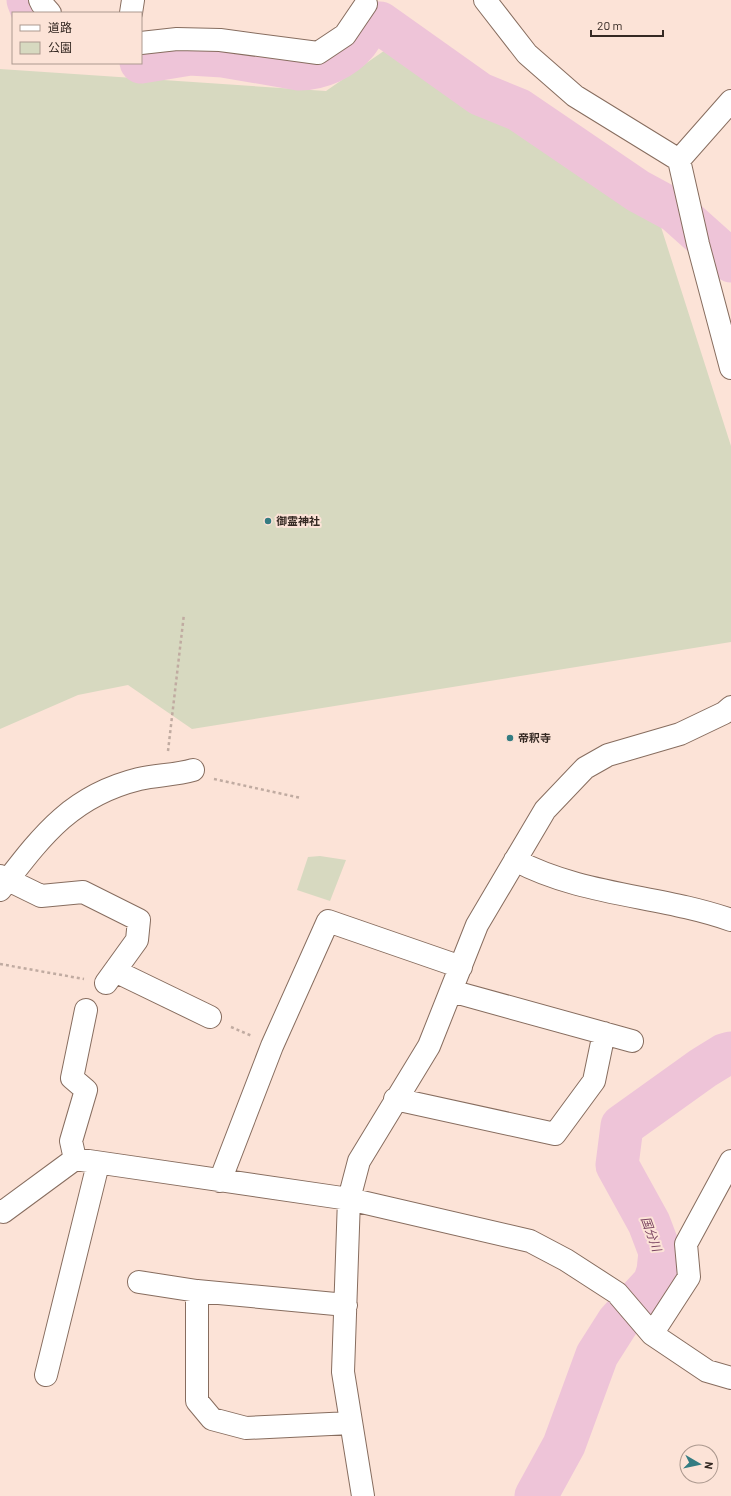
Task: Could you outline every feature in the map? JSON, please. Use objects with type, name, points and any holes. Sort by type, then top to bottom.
[{"type":"street","points":[[40,0],[49,12]]},
{"type":"street","points":[[131,12],[133,0]]},
{"type":"street","points":[[485,0],[527,54],[575,96],[679,160],[698,244],[731,368]]},
{"type":"street","points":[[142,43],[177,39],[220,40],[318,53],[345,35],[366,4]]},
{"type":"street","points":[[679,160],[731,101]]},
{"type":"street","points":[[363,1496],[343,1372],[349,1199],[359,1161],[429,1046],[477,925],[545,810],[585,768],[608,755],[680,734],[724,713],[731,707]]},
{"type":"street","points":[[194,770],[166,776],[140,779],[92,796],[57,822],[3,882],[41,896],[82,892],[139,920],[137,940],[111,977],[210,1017]]},
{"type":"street","points":[[515,860],[534,871],[612,893],[707,911],[731,920]]},
{"type":"street","points":[[220,1181],[272,1046],[328,921],[461,967]]},
{"type":"street","points":[[451,991],[632,1041]]},
{"type":"street","points":[[75,1159],[71,1141],[86,1090],[72,1078],[86,1010]]},
{"type":"street","points":[[396,1099],[555,1134],[594,1081],[604,1033]]},
{"type":"street","points":[[0,1211],[3,1212],[75,1159],[98,1164],[349,1199],[530,1241],[566,1260],[617,1293],[647,1328],[707,1371],[731,1378]]},
{"type":"street","points":[[647,1328],[689,1278],[686,1244],[731,1161]]},
{"type":"street","points":[[46,1375],[98,1164]]},
{"type":"street","points":[[140,1282],[196,1291],[346,1306]]},
{"type":"street","points":[[196,1291],[197,1401],[212,1419],[246,1428],[352,1423]]},
{"type":"path","points":[[166,776],[184,614]]},
{"type":"path","points":[[194,770],[202,776],[301,798]]},
{"type":"path","points":[[0,964],[111,977]]},
{"type":"path","points":[[210,1017],[272,1046]]},
{"type":"green space","points":[[404,37],[654,205],[731,446],[731,642],[192,729],[128,685],[78,695],[0,729],[0,69],[326,91]]},
{"type":"green space","points":[[320,856],[346,860],[330,901],[297,890],[308,857]]},
{"type":"waterway","points":[[28,0],[33,12]]},
{"type":"waterway","points":[[142,62],[190,54],[223,56],[299,69],[307,69],[323,65],[338,58],[357,42],[372,23],[380,23],[480,94],[519,110],[638,191],[675,211],[731,261]]},
{"type":"waterway","name":"国分川","points":[[536,1496],[564,1445],[597,1355],[618,1322],[654,1283],[658,1271],[660,1252],[649,1223],[617,1165],[622,1126],[703,1068],[724,1055],[731,1053]]},
{"type":"place","name":"御霊神社","points":[[268,521]]},
{"type":"place","name":"帝釈寺","points":[[510,738]]}]
